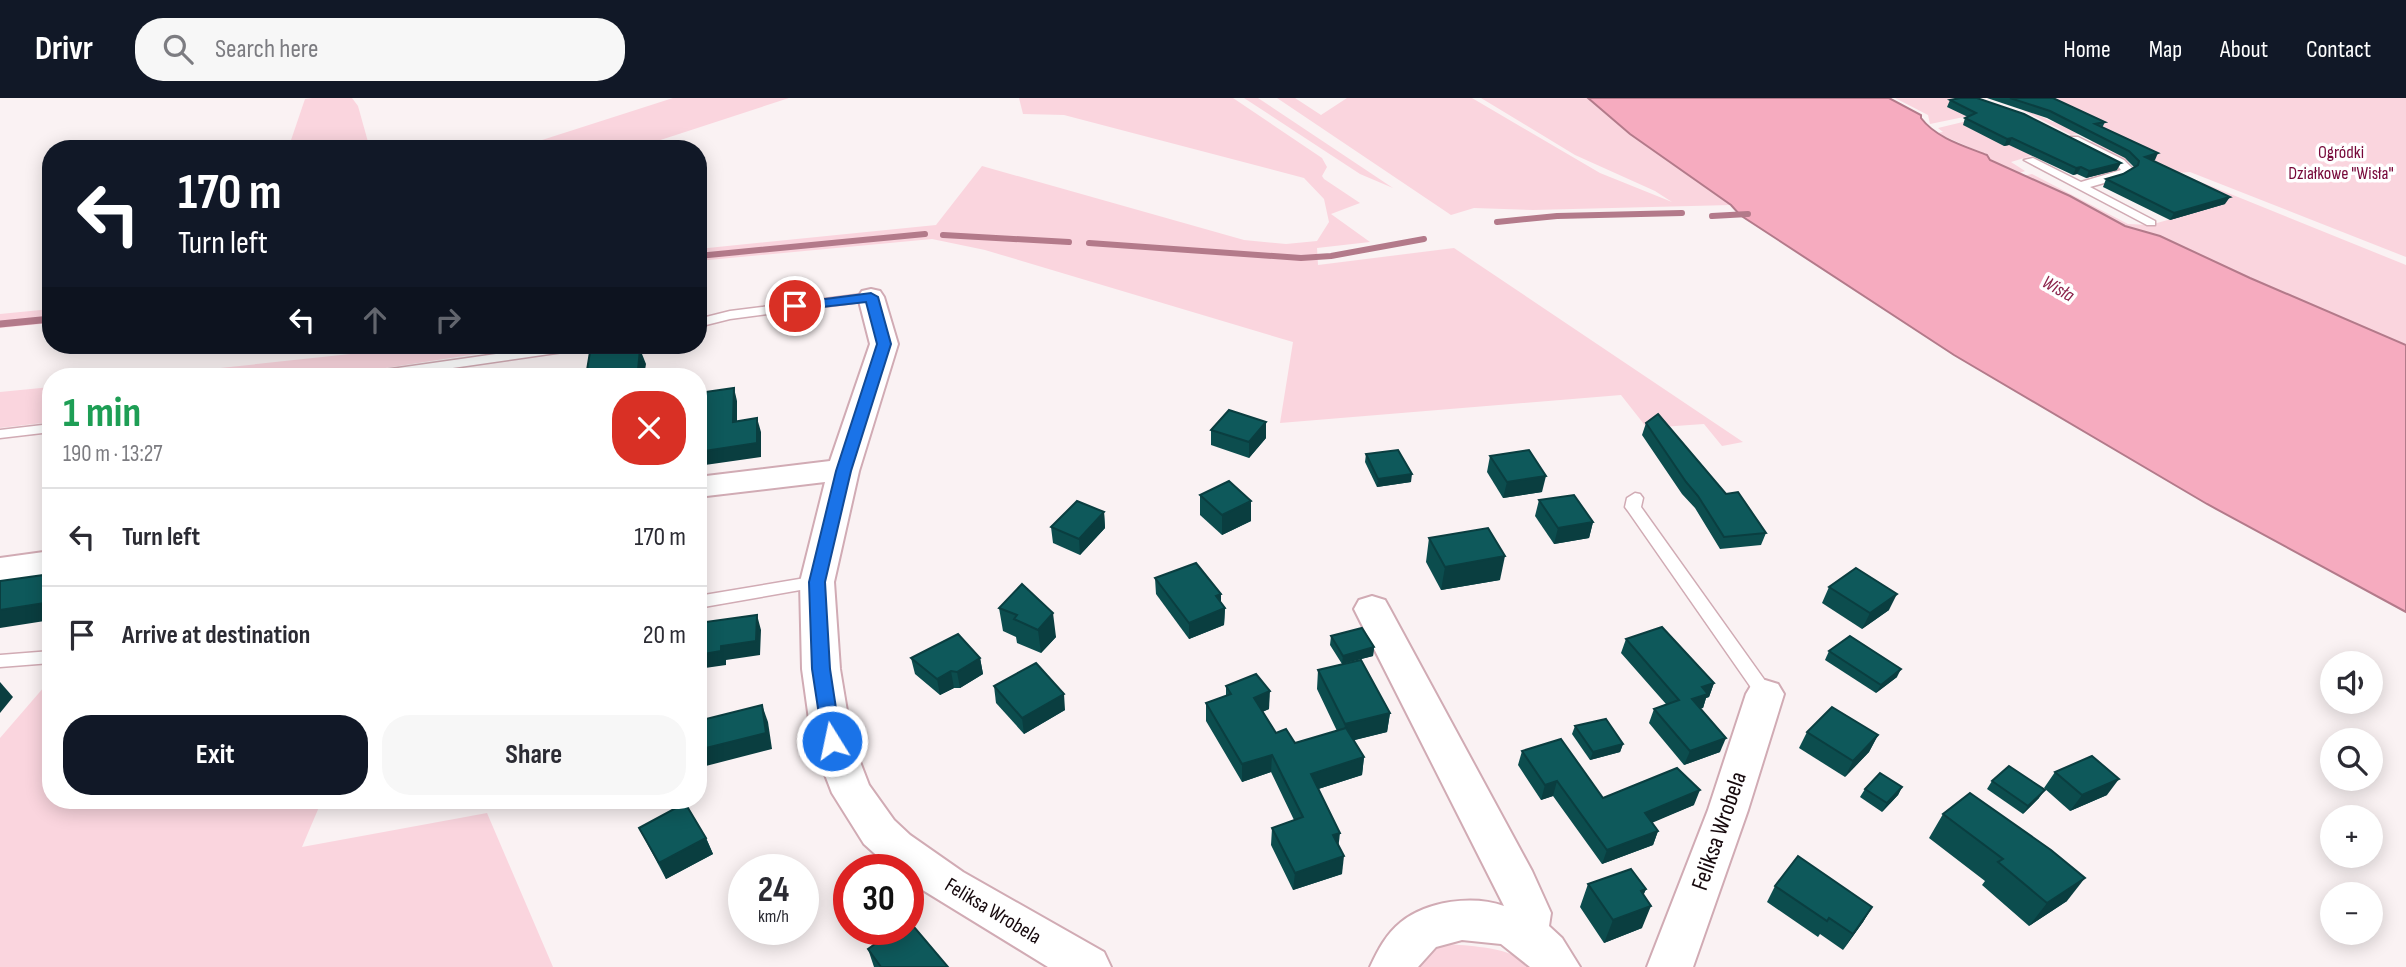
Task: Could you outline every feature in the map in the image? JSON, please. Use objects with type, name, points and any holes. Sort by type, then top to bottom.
[{"type":"street","name":"Feliksa Wrobela","points":[[871,297],[884,344],[843,471],[817,582],[821,669],[832,741],[852,793],[864,812],[895,848],[916,864],[1088,967]]},
{"type":"street","points":[[707,486],[807,472],[843,471]]},
{"type":"street","points":[[0,570],[42,564]]},
{"type":"street","points":[[1372,609],[1517,884],[1529,913],[1525,934]]},
{"type":"street","name":"Feliksa Wrobela","points":[[1670,967],[1728,810],[1765,694]]},
{"type":"street","points":[[1393,967],[1413,940],[1426,930],[1442,925],[1490,921],[1508,925],[1525,934],[1541,947],[1557,967]]},
{"type":"lane","points":[[2063,134],[2120,162],[2128,170],[2121,175],[2080,187]]},
{"type":"lane","points":[[2029,160],[2151,223]]},
{"type":"lane","points":[[707,321],[730,315],[871,297]]},
{"type":"lane","points":[[425,368],[522,354]]},
{"type":"lane","points":[[0,434],[42,429]]},
{"type":"lane","points":[[1635,498],[1633,507],[1765,694]]},
{"type":"lane","points":[[707,600],[817,582]]},
{"type":"lane","points":[[0,661],[42,658]]},
{"type":"green space","points":[[352,98],[358,106],[367,140],[291,140],[305,99]]},
{"type":"green space","points":[[673,98],[789,98],[661,140],[542,140]]},
{"type":"green space","points":[[1019,98],[1233,98],[1322,158],[1327,167],[1322,176],[1324,179],[1360,203],[1331,214],[1370,242],[1317,248],[1318,265],[1454,248],[1743,442],[1722,446],[1704,424],[1647,428],[1621,395],[1280,423],[1293,342],[985,250],[932,239],[707,260],[707,248],[936,225],[982,166],[1244,240],[1286,244],[1317,241],[1329,222],[1324,199],[1304,178],[1064,115],[1023,114]]},
{"type":"green space","points":[[1244,98],[1258,98],[1393,188],[1360,174]]},
{"type":"green space","points":[[1277,98],[1295,98],[1321,115],[1347,98],[1472,98],[1600,173],[1672,202],[1655,191],[1575,155],[1481,98],[1588,98],[1630,134],[1731,205],[1533,210],[1474,208],[1451,215]]},
{"type":"green space","points":[[1895,98],[1962,98],[1988,112],[1930,124],[1928,115]]},
{"type":"green space","name":"Ogródki Działkowe \"Wisła\"","points":[[2052,98],[2406,98],[2406,257],[2190,172],[2176,173],[2138,165],[2089,142],[2093,141],[2092,131],[2071,135],[2024,111],[2023,108],[2053,122],[2085,115]]},
{"type":"green space","points":[[1967,121],[2034,155],[2011,162],[2025,171],[2017,174],[1990,160],[1987,155],[1937,133],[1943,132],[1938,128]]},
{"type":"green space","points":[[2032,174],[2128,224],[2150,225],[2224,204],[2177,177],[2186,176],[2406,265],[2406,345],[2160,236],[2125,226],[2070,196],[2022,176]]},
{"type":"green space","points":[[42,310],[42,324],[0,328],[0,314]]},
{"type":"green space","points":[[351,354],[477,354],[386,368],[220,368]]},
{"type":"green space","points":[[42,388],[42,423],[0,428],[0,392]]},
{"type":"green space","points":[[42,689],[42,809],[318,809],[302,847],[487,813],[553,967],[0,967],[0,738]]},
{"type":"green space","points":[[1449,944],[1504,952],[1515,955],[1534,967],[1416,967],[1433,949]]},
{"type":"water","name":"Wisła","points":[[1588,98],[1889,98],[1921,115],[1927,125],[1942,136],[1987,155],[1990,160],[2070,196],[2125,226],[2160,236],[2406,345],[2406,612],[2207,504],[1954,355],[1740,215],[1731,205],[1630,134]]},
{"type":"building","points":[[1977,98],[2024,114],[2121,163],[2089,171],[2076,168],[1965,118],[1976,113],[1950,100]]},
{"type":"building","points":[[2010,98],[2053,98],[2105,122],[2095,124],[2158,153],[2145,157],[2230,197],[2174,213],[2106,179],[2123,174],[2138,165],[2139,161],[2129,151],[2050,111]]},
{"type":"building","points":[[590,354],[640,354],[638,368],[587,368]]},
{"type":"building","points":[[734,388],[733,422],[757,418],[757,443],[707,451],[707,392]]},
{"type":"building","points":[[1229,410],[1266,422],[1249,442],[1211,430]]},
{"type":"building","points":[[1658,414],[1726,494],[1738,492],[1766,533],[1724,537],[1646,423]]},
{"type":"building","points":[[1398,450],[1412,474],[1378,479],[1366,454]]},
{"type":"building","points":[[1529,450],[1546,476],[1507,482],[1490,456]]},
{"type":"building","points":[[1229,481],[1251,501],[1222,515],[1200,495]]},
{"type":"building","points":[[1574,495],[1593,522],[1558,528],[1539,500]]},
{"type":"building","points":[[1077,501],[1104,512],[1079,539],[1051,527]]},
{"type":"building","points":[[1488,528],[1505,556],[1445,567],[1429,538]]},
{"type":"building","points":[[1196,563],[1221,594],[1216,596],[1225,608],[1189,623],[1155,578]]},
{"type":"building","points":[[1856,568],[1897,594],[1870,613],[1829,587]]},
{"type":"building","points":[[42,575],[42,603],[0,610],[0,581]]},
{"type":"building","points":[[1022,584],[1053,613],[1038,630],[1014,619],[1017,615],[999,608]]},
{"type":"building","points":[[757,615],[756,641],[721,646],[721,651],[707,653],[707,622]]},
{"type":"building","points":[[1662,627],[1714,683],[1702,687],[1708,694],[1692,699],[1726,738],[1690,751],[1654,709],[1679,700],[1626,639]]},
{"type":"building","points":[[1362,628],[1374,647],[1343,656],[1331,636]]},
{"type":"building","points":[[958,634],[980,658],[957,672],[951,671],[937,679],[911,658]]},
{"type":"building","points":[[1850,636],[1901,669],[1881,685],[1829,651]]},
{"type":"building","points":[[1361,660],[1390,713],[1345,724],[1318,670]]},
{"type":"building","points":[[1036,663],[1064,694],[1022,718],[994,686]]},
{"type":"building","points":[[1256,674],[1270,691],[1254,698],[1276,733],[1286,729],[1295,743],[1346,728],[1364,757],[1311,774],[1340,833],[1333,835],[1344,856],[1295,873],[1272,828],[1303,817],[1272,755],[1242,764],[1206,703],[1231,694],[1226,686]]},
{"type":"building","points":[[762,705],[766,733],[707,748],[707,719]]},
{"type":"building","points":[[1832,707],[1878,735],[1853,761],[1807,732]]},
{"type":"building","points":[[1606,719],[1623,744],[1593,752],[1575,726]]},
{"type":"building","points":[[1561,739],[1603,798],[1677,768],[1700,790],[1645,813],[1658,831],[1607,850],[1557,781],[1545,785],[1522,751]]},
{"type":"building","points":[[2092,756],[2119,779],[2082,795],[2055,772]]},
{"type":"building","points":[[2009,766],[2045,790],[2028,806],[1992,781]]},
{"type":"building","points":[[1880,773],[1902,787],[1887,803],[1865,789]]},
{"type":"building","points":[[1970,793],[2051,850],[2085,878],[2047,903],[1998,862],[2003,859],[1943,814]]},
{"type":"building","points":[[674,809],[689,809],[706,838],[659,863],[639,828]]},
{"type":"building","points":[[1798,856],[1872,907],[1853,934],[1829,918],[1827,921],[1775,886]]},
{"type":"building","points":[[1631,869],[1646,889],[1641,891],[1651,906],[1613,920],[1588,884]]},
{"type":"building","points":[[924,939],[948,967],[881,967],[868,949],[874,945],[924,945]]},
{"type":"waterway","points":[[1497,222],[1557,216],[1682,213]]},
{"type":"waterway","points":[[1712,216],[1748,214]]},
{"type":"waterway","points":[[707,255],[925,234]]},
{"type":"waterway","points":[[943,235],[1069,242]]},
{"type":"waterway","points":[[1089,243],[1301,258],[1331,256],[1424,239]]},
{"type":"waterway","points":[[0,324],[42,320]]},
{"type":"route","points":[[795,306],[871,297],[884,344],[843,471],[817,582],[821,669],[832,741]]}]
